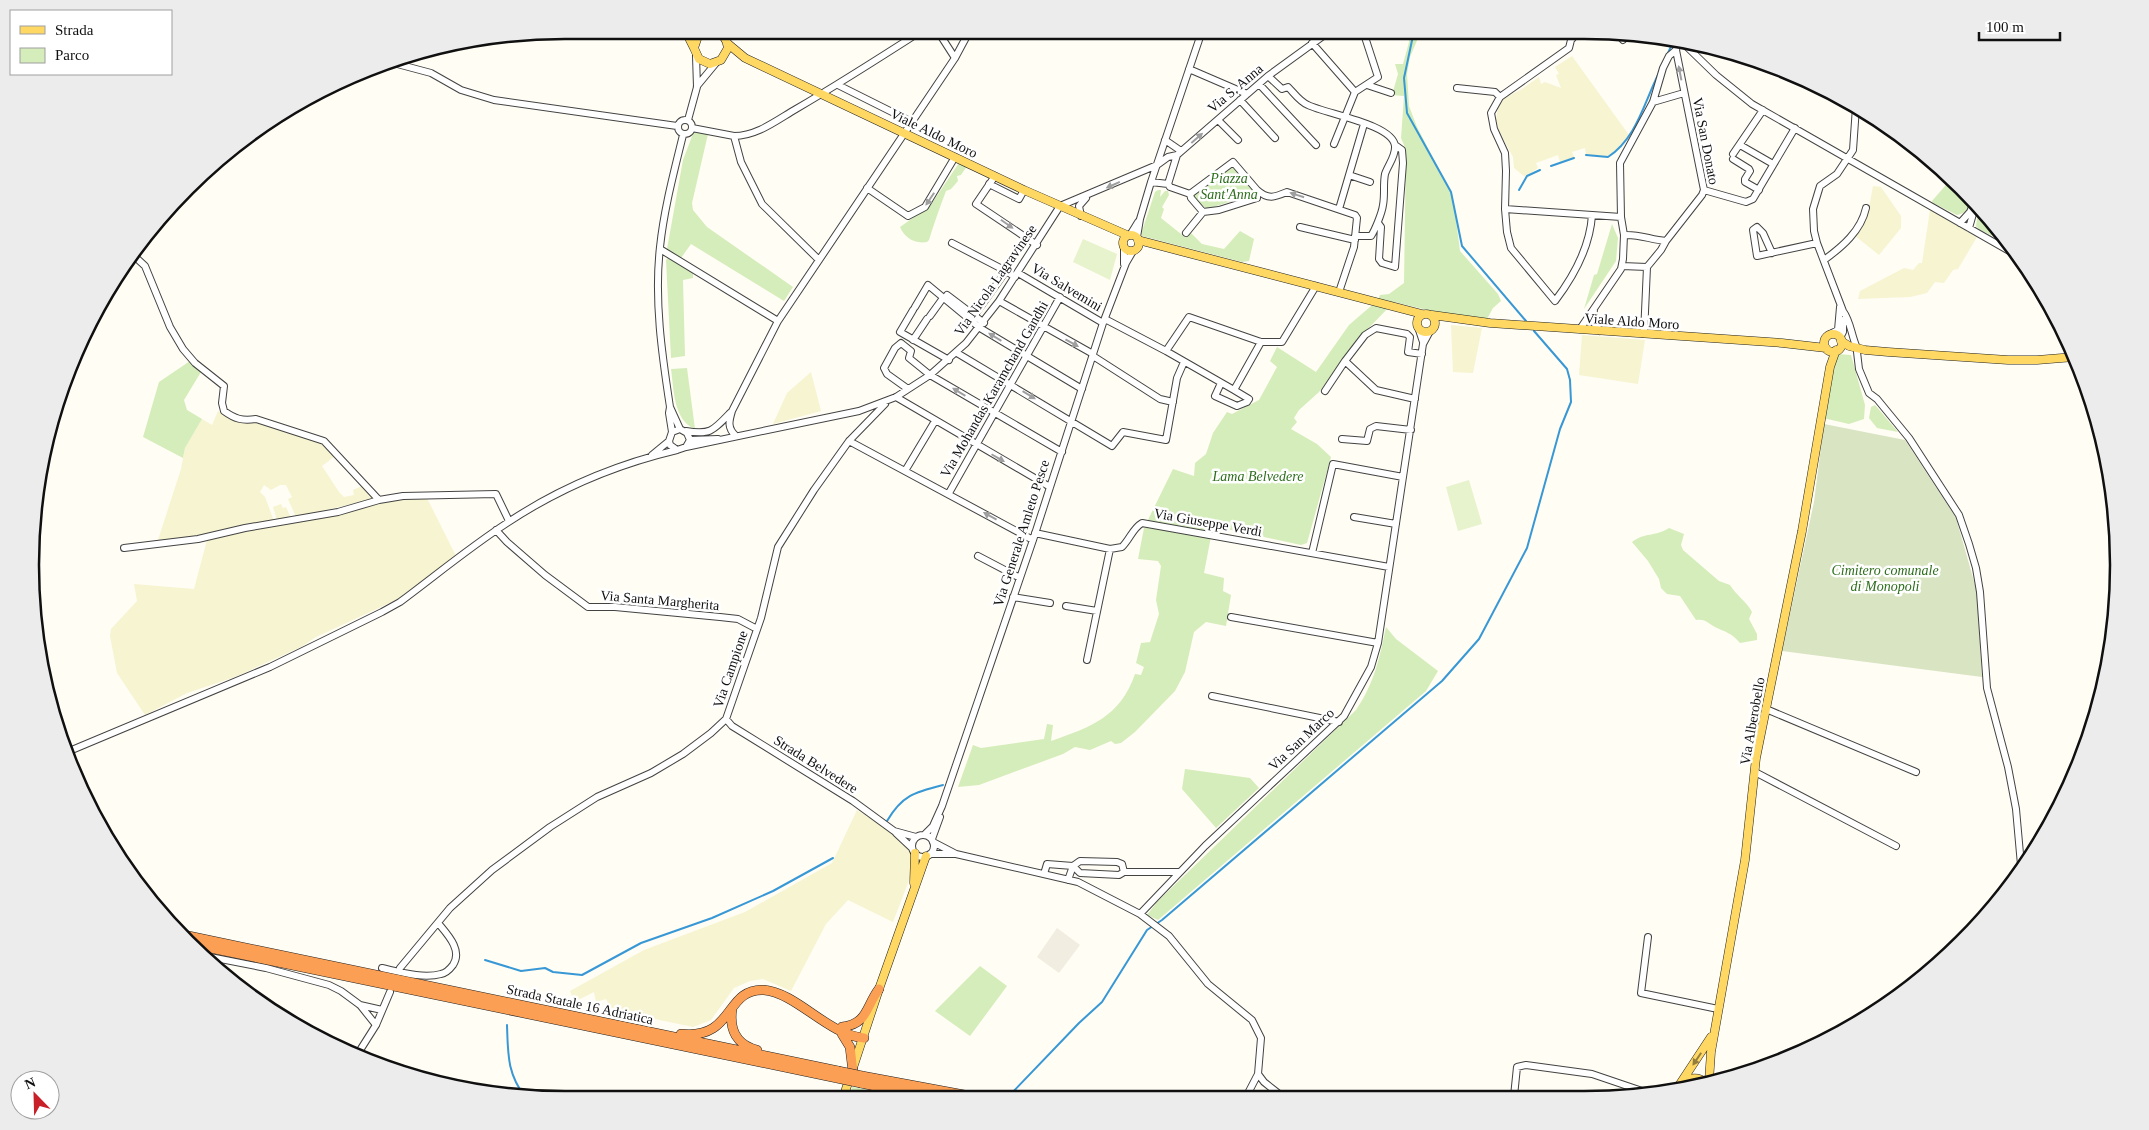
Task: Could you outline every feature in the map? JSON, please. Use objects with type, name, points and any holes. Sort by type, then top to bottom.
[{"type":"highway","name":"Strada Statale 16 Adriatica","points":[[193,937],[838,1075],[894,1082],[940,1091]]},
{"type":"highway","name":"Strada Statale 16 Adriatica","points":[[202,945],[804,1071],[838,1075]]},
{"type":"highway","points":[[428,986],[458,989],[690,1035],[700,1034],[716,1028],[740,997],[748,992],[764,990],[782,996],[841,1029],[850,1028],[864,1038]]},
{"type":"highway","points":[[841,1029],[852,1026],[859,1021],[869,1008],[879,989]]},
{"type":"highway","points":[[732,1009],[730,1020],[734,1034],[746,1046],[838,1075]]},
{"type":"highway","points":[[841,1029],[850,1047],[853,1072]]},
{"type":"highway","points":[[861,1079],[894,1091]]},
{"type":"highway","name":"Strada Statale 16 Adriatica","points":[[861,1079],[906,1091]]},
{"type":"main road","points":[[689,39],[695,51],[704,62],[716,63],[725,56],[728,43],[725,39]]},
{"type":"main road","points":[[695,51],[695,41],[698,39]]},
{"type":"main road","name":"Viale Aldo Moro","points":[[728,43],[745,58]]},
{"type":"main road","name":"Viale Aldo Moro","points":[[725,56],[732,55],[745,58],[905,132],[1024,190],[1112,230],[1155,246],[1422,314]]},
{"type":"main road","name":"Viale Aldo Moro","points":[[1112,230],[1123,246]]},
{"type":"main road","points":[[1133,237],[1139,245],[1134,250],[1128,250],[1123,246],[1123,239],[1133,237]]},
{"type":"main road","name":"Viale Aldo Moro","points":[[1134,250],[1155,246]]},
{"type":"main road","name":"Viale Aldo Moro","points":[[1396,307],[1417,326]]},
{"type":"main road","points":[[1422,314],[1432,316],[1435,320],[1432,329],[1422,331],[1417,326],[1418,319],[1422,314]]},
{"type":"main road","name":"Viale Aldo Moro","points":[[1432,316],[1458,320],[1580,330],[1803,346],[1835,346]]},
{"type":"main road","name":"Viale Aldo Moro","points":[[1432,329],[1458,320]]},
{"type":"main road","points":[[1803,346],[1815,344],[1828,336],[1836,334],[1835,346],[1860,350],[2008,360],[2037,360],[2067,357]]},
{"type":"main road","name":"Via Alberobello","points":[[1710,1076],[1718,1009],[1745,860],[1755,772],[1802,531],[1835,346],[1824,343],[1828,336]]},
{"type":"main road","points":[[912,893],[914,851]]},
{"type":"main road","points":[[847,1091],[879,989],[912,893],[928,855]]},
{"type":"main road","points":[[1681,1082],[1714,1034]]},
{"type":"street","points":[[692,128],[734,136],[753,134],[838,85],[909,39]]},
{"type":"street","points":[[943,39],[955,58]]},
{"type":"street","points":[[736,436],[728,424],[732,411],[778,321],[955,58],[965,39]]},
{"type":"street","points":[[1133,237],[1199,39]]},
{"type":"street","name":"Via S. Anna","points":[[1060,206],[1096,192],[1179,153],[1268,76],[1318,39]]},
{"type":"street","points":[[1334,144],[1355,92],[1378,77],[1366,39]]},
{"type":"street","points":[[1572,39],[1569,48],[1500,97],[1491,113],[1494,129],[1505,153],[1505,209],[1507,232],[1511,248],[1555,301],[1578,267],[1592,226],[1592,215]]},
{"type":"street","points":[[1312,43],[1355,92]]},
{"type":"street","name":"Via San Donato","points":[[1647,267],[1704,190],[1676,50]]},
{"type":"street","name":"Via San Donato","points":[[1580,330],[1622,266],[1624,235],[1620,163],[1653,102],[1663,68],[1669,56],[1676,50]]},
{"type":"street","points":[[1690,50],[1716,75],[1752,104],[2004,248]]},
{"type":"street","points":[[692,128],[688,120],[697,87],[698,75],[695,51]]},
{"type":"street","points":[[697,87],[716,63]]},
{"type":"street","points":[[401,66],[431,73],[461,90],[494,100],[677,126]]},
{"type":"street","points":[[1189,69],[1247,94]]},
{"type":"street","points":[[1268,76],[1282,89],[1288,87],[1307,105],[1388,133],[1395,145],[1402,150],[1403,163],[1395,267],[1382,263],[1379,259],[1381,227],[1378,223]]},
{"type":"street","points":[[1259,84],[1316,145]]},
{"type":"street","points":[[1366,84],[1391,93]]},
{"type":"street","points":[[838,85],[912,122]]},
{"type":"street","points":[[1457,88],[1495,92],[1500,97]]},
{"type":"street","points":[[1653,102],[1684,93]]},
{"type":"street","points":[[1240,100],[1275,138]]},
{"type":"street","points":[[1758,190],[1745,182],[1744,179],[1750,171],[1733,156],[1763,110]]},
{"type":"street","points":[[1855,114],[1853,150],[1837,174],[1820,186],[1813,209],[1814,231],[1843,311],[1849,319],[1860,350],[1859,369],[1869,392],[1909,438],[1959,515],[1969,544],[1980,592],[1987,688],[2008,767],[2016,809],[2021,858]]},
{"type":"street","points":[[677,126],[681,121],[688,120]]},
{"type":"street","points":[[1218,120],[1238,140]]},
{"type":"street","points":[[1339,209],[1364,124]]},
{"type":"street","points":[[677,126],[683,135]]},
{"type":"street","points":[[683,135],[690,133],[692,128]]},
{"type":"street","points":[[1704,190],[1746,202],[1753,199],[1795,128]]},
{"type":"street","points":[[650,456],[669,442],[672,432],[659,303],[660,249],[683,135]]},
{"type":"street","points":[[734,136],[740,162],[762,204],[818,259]]},
{"type":"street","points":[[1165,140],[1179,153],[1168,184]]},
{"type":"street","points":[[1300,227],[1355,238],[1372,236],[1383,206],[1386,173],[1395,145]]},
{"type":"street","points":[[1740,145],[1773,164]]},
{"type":"street","points":[[867,188],[908,216],[925,207],[955,157]]},
{"type":"street","points":[[1190,194],[1233,162],[1263,195],[1276,197],[1287,192],[1355,214],[1355,238],[1339,292]]},
{"type":"street","points":[[1349,175],[1370,182]]},
{"type":"street","points":[[995,176],[976,204],[1037,245]]},
{"type":"street","points":[[1151,182],[1168,184],[1170,187],[1190,194],[1191,198],[1203,212]]},
{"type":"street","points":[[990,184],[1019,199],[1024,190]]},
{"type":"street","points":[[1186,233],[1203,212],[1219,210],[1257,198],[1257,190]]},
{"type":"street","points":[[1081,216],[1079,210],[1081,202],[1096,192]]},
{"type":"street","name":"Via Nicola Lagravinese","points":[[690,440],[720,439],[860,411],[887,401],[908,390],[949,360],[982,325],[1037,245],[1060,206]]},
{"type":"street","points":[[1824,260],[1843,246],[1864,217],[1866,208]]},
{"type":"street","points":[[1505,209],[1592,215],[1622,220],[1639,234],[1654,240],[1666,241]]},
{"type":"street","points":[[1960,223],[1971,209]]},
{"type":"street","points":[[1969,228],[1972,210]]},
{"type":"street","points":[[1624,235],[1639,234]]},
{"type":"street","name":"Via Salvemini","points":[[952,243],[1006,272],[1017,275],[1166,351],[1234,390]]},
{"type":"street","points":[[1772,253],[1817,243]]},
{"type":"street","name":"Via Generale Amleto Pesce","points":[[1123,246],[1124,268]]},
{"type":"street","points":[[660,249],[778,321]]},
{"type":"street","name":"Via Generale Amleto Pesce","points":[[942,806],[1020,578],[1104,321],[1124,268],[1134,250]]},
{"type":"street","points":[[137,258],[145,266],[170,326],[183,349],[195,363],[224,386],[222,403],[224,411],[234,418],[256,419],[324,441],[379,500]]},
{"type":"street","points":[[1622,266],[1647,267],[1644,334]]},
{"type":"street","points":[[974,316],[1006,272]]},
{"type":"street","points":[[949,360],[900,332],[928,286],[974,316],[982,325]]},
{"type":"street","points":[[1166,351],[1189,317],[1262,342],[1282,342],[1316,286]]},
{"type":"street","points":[[914,340],[945,296]]},
{"type":"street","points":[[945,296],[1028,357],[1082,389]]},
{"type":"street","name":"Via Mohandas Karamchand Gandhi","points":[[949,494],[1013,384],[1060,297]]},
{"type":"street","points":[[999,301],[1093,355],[1160,399],[1173,402]]},
{"type":"street","points":[[1828,336],[1839,327],[1840,303]]},
{"type":"street","points":[[1595,308],[1593,321],[1600,331]]},
{"type":"street","points":[[1835,346],[1843,332],[1843,311]]},
{"type":"street","points":[[1417,326],[1424,344]]},
{"type":"street","points":[[1325,391],[1365,335],[1376,328],[1407,334],[1410,337],[1408,352],[1422,354]]},
{"type":"street","name":"Via San Marco","points":[[1140,914],[1205,846],[1339,722],[1370,667],[1378,643],[1422,354],[1424,344],[1432,329]]},
{"type":"street","points":[[1221,383],[1214,396],[1237,406],[1247,402],[1248,399],[1234,390],[1262,342]]},
{"type":"street","points":[[908,390],[887,374],[884,368],[895,348],[901,343],[911,351],[909,358],[930,375],[1062,452]]},
{"type":"street","points":[[957,352],[1013,384],[1112,446],[1123,432],[1166,440],[1177,378],[1184,362]]},
{"type":"street","points":[[1345,361],[1376,390],[1415,399]]},
{"type":"street","points":[[896,397],[1050,487]]},
{"type":"street","name":"Via Campione","points":[[400,968],[450,908],[492,870],[550,827],[597,797],[651,773],[683,754],[711,733],[726,718],[757,629],[778,547],[814,490],[849,441],[887,401]]},
{"type":"street","points":[[73,749],[270,667],[382,612],[400,602],[509,521],[570,488],[603,473],[650,456],[686,447],[690,440],[670,407]]},
{"type":"street","points":[[672,432],[683,430],[708,433],[732,411]]},
{"type":"street","points":[[906,471],[935,420]]},
{"type":"street","points":[[1342,439],[1367,441],[1370,429],[1376,426],[1411,430]]},
{"type":"street","name":"Via Nicola Lagravinese","points":[[686,447],[712,443],[720,439]]},
{"type":"street","points":[[849,441],[1034,536],[1110,549],[1087,660]]},
{"type":"street","points":[[669,442],[677,450]]},
{"type":"street","points":[[1312,553],[1333,464],[1403,477]]},
{"type":"street","points":[[124,548],[198,539],[245,528],[338,512],[379,500],[403,496],[496,494],[509,521]]},
{"type":"street","points":[[1354,517],[1396,524]]},
{"type":"street","name":"Via Giuseppe Verdi","points":[[1110,549],[1122,547],[1130,538],[1135,527],[1142,523],[1390,566]]},
{"type":"street","name":"Via Santa Margherita","points":[[496,530],[507,542],[588,607],[615,607],[738,619],[757,629]]},
{"type":"street","points":[[978,556],[1020,578]]},
{"type":"street","points":[[1013,597],[1050,603]]},
{"type":"street","points":[[1066,606],[1097,610]]},
{"type":"street","points":[[1231,618],[1378,643]]},
{"type":"street","points":[[1212,696],[1339,722]]},
{"type":"street","points":[[1766,709],[1916,772]]},
{"type":"street","name":"Strada Belvedere","points":[[726,718],[732,726],[853,801],[894,830]]},
{"type":"street","points":[[1755,772],[1896,846]]},
{"type":"street","points":[[894,830],[916,837],[924,835],[933,826],[942,806]]},
{"type":"street","points":[[928,855],[933,850],[933,841],[942,806]]},
{"type":"street","points":[[894,830],[920,856],[956,854],[1078,882],[1140,914],[1169,936],[1208,984],[1252,1020],[1261,1038],[1258,1074],[1249,1091]]},
{"type":"street","points":[[924,835],[956,854]]},
{"type":"street","points":[[914,851],[914,840],[916,837]]},
{"type":"street","points":[[1068,880],[1073,866],[1080,861],[1117,862],[1122,864],[1124,872]]},
{"type":"street","points":[[1044,874],[1047,864],[1073,866],[1080,873],[1119,875],[1124,872],[1180,872]]},
{"type":"street","points":[[382,968],[404,973],[433,975],[443,974],[449,970],[455,961],[454,946],[449,936],[438,924]]},
{"type":"street","points":[[1648,937],[1641,993],[1718,1009]]},
{"type":"street","points":[[215,958],[266,968],[316,981],[341,991],[360,1005],[376,1025]]},
{"type":"street","points":[[361,1050],[376,1025],[390,992]]},
{"type":"street","points":[[360,1005],[382,1010]]},
{"type":"street","points":[[1515,1091],[1517,1067],[1526,1065],[1592,1074],[1635,1089]]},
{"type":"street","points":[[1258,1074],[1264,1082],[1276,1091]]},
{"type":"shaded area","points":[[1572,56],[1629,135],[1616,151],[1608,157],[1586,155],[1585,148],[1572,152],[1574,157],[1560,162],[1558,155],[1536,163],[1538,168],[1525,177],[1514,168],[1513,157],[1499,131],[1496,120],[1498,108],[1503,99],[1539,77],[1541,84],[1545,82],[1561,88],[1556,75],[1559,74],[1555,67]]},
{"type":"shaded area","points":[[1873,186],[1881,187],[1901,216],[1901,228],[1879,255],[1854,235],[1868,213]]},
{"type":"shaded area","points":[[1930,210],[1977,237],[1958,269],[1953,270],[1944,283],[1935,282],[1927,293],[1910,297],[1858,299],[1860,291],[1904,268],[1913,270],[1919,263],[1922,263]]},
{"type":"shaded area","points":[[1451,325],[1482,328],[1473,373],[1453,372]]},
{"type":"shaded area","points":[[1582,335],[1645,340],[1638,384],[1579,375]]},
{"type":"shaded area","points":[[811,372],[821,411],[773,424],[787,393]]},
{"type":"shaded area","points":[[218,411],[241,423],[257,422],[325,445],[335,456],[322,466],[339,492],[344,497],[354,495],[353,490],[362,486],[373,499],[296,517],[288,499],[292,497],[286,485],[280,485],[271,490],[264,485],[260,492],[265,497],[274,521],[247,524],[198,538],[158,540],[181,469],[185,448],[202,419],[212,425]]},
{"type":"shaded area","points":[[427,498],[456,556],[396,600],[316,637],[301,647],[235,677],[187,693],[145,715],[117,673],[110,636],[111,629],[137,601],[134,584],[194,589],[207,540],[247,530],[323,518],[380,502]]},
{"type":"shaded area","points":[[281,504],[283,508],[286,507],[291,518],[277,520],[273,507]]},
{"type":"shaded area","points":[[857,810],[892,832],[911,852],[911,875],[893,922],[848,900],[826,924],[791,991],[763,979],[750,981],[734,988],[711,1020],[693,1027],[612,1010],[606,999],[596,1002],[594,992],[574,1002],[570,991],[644,950],[745,912],[832,863]]},
{"type":"shaded area","points":[[1057,928],[1080,945],[1059,973],[1037,957]]},
{"type":"green space","name":"Lama Belvedere","points":[[1409,39],[1418,39],[1410,57],[1407,74],[1409,106],[1417,127],[1449,188],[1454,204],[1460,251],[1498,294],[1501,301],[1493,308],[1487,319],[1440,313],[1394,302],[1357,340],[1319,392],[1299,410],[1294,418],[1297,422],[1291,429],[1317,444],[1331,457],[1307,543],[1301,545],[1213,526],[1204,573],[1224,578],[1223,591],[1231,595],[1226,626],[1206,622],[1194,632],[1185,672],[1175,691],[1135,732],[1121,743],[1115,744],[1111,741],[1090,750],[1075,747],[1063,754],[979,785],[958,787],[973,745],[981,748],[1044,739],[1047,724],[1053,725],[1051,741],[1091,725],[1121,701],[1129,689],[1135,674],[1141,675],[1144,667],[1136,663],[1141,643],[1150,642],[1159,614],[1156,600],[1161,566],[1158,561],[1138,559],[1144,528],[1173,469],[1194,476],[1195,463],[1206,454],[1213,433],[1227,412],[1232,414],[1259,400],[1277,367],[1270,361],[1277,347],[1316,372],[1349,325],[1378,300],[1380,295],[1389,294],[1404,283],[1406,150],[1401,138],[1404,96],[1392,95],[1398,74],[1395,64],[1403,64]]},
{"type":"green space","points":[[694,131],[708,134],[692,203],[693,210],[707,227],[793,287],[784,301],[691,244],[681,258],[667,249],[683,160]]},
{"type":"green space","points":[[959,163],[967,166],[961,175],[957,176],[958,181],[951,189],[946,191],[929,240],[927,242],[918,242],[911,239],[904,234],[900,227],[930,206]]},
{"type":"green space","name":"Piazza Sant'Anna","points":[[1232,167],[1253,189],[1251,195],[1207,209],[1194,199],[1194,195]]},
{"type":"green space","points":[[1947,184],[1968,206],[1963,213],[1957,215],[1932,201]]},
{"type":"green space","points":[[1161,190],[1160,197],[1165,191],[1168,191],[1169,195],[1162,207],[1164,209],[1161,218],[1186,238],[1191,233],[1202,244],[1224,249],[1240,231],[1254,239],[1249,261],[1242,262],[1142,236],[1155,192]]},
{"type":"green space","points":[[1978,215],[1996,237],[1980,230],[1976,226]]},
{"type":"green space","points":[[1612,224],[1618,238],[1616,261],[1584,309],[1594,275],[1597,274]]},
{"type":"green space","points":[[1083,239],[1117,254],[1110,280],[1073,262]]},
{"type":"green space","points":[[668,258],[693,272],[693,278],[683,280],[685,356],[671,358],[666,260]]},
{"type":"green space","points":[[1837,354],[1851,355],[1865,405],[1864,419],[1849,424],[1823,418]]},
{"type":"green space","points":[[190,361],[201,372],[184,400],[187,410],[202,419],[185,448],[183,458],[143,437],[159,382]]},
{"type":"green space","points":[[687,368],[695,429],[682,419],[676,403],[673,386],[671,369]]},
{"type":"green space","points":[[1875,405],[1898,432],[1877,428],[1869,418],[1871,407]]},
{"type":"green space","name":"Cimitero comunale di Monopoli","points":[[1824,424],[1905,440],[1956,518],[1977,592],[1982,677],[1782,651],[1814,502]]},
{"type":"green space","points":[[1469,480],[1482,524],[1458,531],[1446,487]]},
{"type":"green space","points":[[1669,528],[1684,534],[1681,545],[1683,550],[1719,581],[1730,585],[1747,605],[1752,612],[1749,619],[1757,634],[1757,640],[1740,643],[1728,633],[1704,621],[1696,620],[1680,596],[1667,594],[1661,588],[1659,579],[1648,561],[1632,542]]},
{"type":"green space","points":[[1386,627],[1396,639],[1438,671],[1426,691],[1158,920],[1147,915],[1157,902],[1356,710],[1372,680],[1379,660]]},
{"type":"green space","points":[[1185,769],[1250,778],[1259,788],[1216,828],[1182,789]]},
{"type":"green space","points":[[980,966],[1007,986],[970,1036],[935,1011]]},
{"type":"green space","points":[[852,1087],[873,1091],[851,1091]]},
{"type":"waterway","points":[[1412,39],[1404,78],[1407,113],[1451,192],[1462,246],[1526,321]]},
{"type":"waterway","points":[[1668,53],[1671,46]]},
{"type":"waterway","points":[[1586,155],[1608,157],[1618,149],[1639,119],[1659,73]]},
{"type":"waterway","points":[[1551,166],[1574,158]]},
{"type":"waterway","points":[[1519,190],[1527,176],[1540,170]]},
{"type":"waterway","points":[[1014,1091],[1079,1023],[1102,1002],[1147,930],[1162,920],[1442,681],[1479,639],[1527,548],[1560,429],[1571,402],[1570,380],[1567,369],[1534,331]]},
{"type":"waterway","points":[[887,821],[898,805],[910,796],[943,785]]},
{"type":"waterway","points":[[485,960],[521,971],[545,968],[553,972],[582,975],[641,943],[712,918],[773,891],[833,858]]},
{"type":"waterway","points":[[507,1025],[508,1055],[515,1081],[520,1089]]}]
